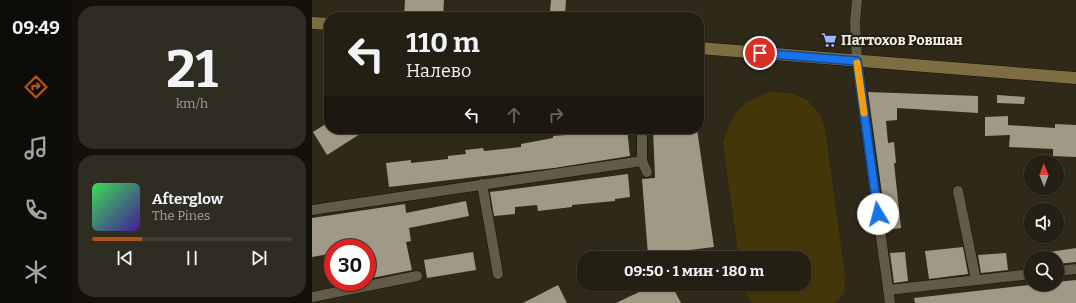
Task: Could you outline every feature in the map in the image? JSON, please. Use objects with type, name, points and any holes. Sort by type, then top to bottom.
[{"type":"main road","points":[[312,23],[324,24]]},
{"type":"main road","points":[[704,48],[1076,78]]},
{"type":"street","points":[[857,0],[855,22],[857,61],[890,303]]},
{"type":"street","points":[[642,134],[642,161],[647,172]]},
{"type":"street","points":[[312,210],[642,161]]},
{"type":"street","points":[[482,184],[498,274]]},
{"type":"street","points":[[958,191],[976,280]]},
{"type":"street","points":[[1064,270],[1076,269]]},
{"type":"street","points":[[888,290],[1024,275]]},
{"type":"street","points":[[312,297],[417,276]]},
{"type":"shaded area","points":[[771,92],[791,93],[807,100],[820,114],[825,129],[845,275],[844,293],[835,303],[752,303],[745,291],[811,291],[811,251],[738,251],[723,143],[730,124],[737,112],[747,103]]},
{"type":"building","points":[[405,0],[444,0],[443,12],[404,12]]},
{"type":"building","points":[[551,0],[566,0],[565,12],[550,12]]},
{"type":"building","points":[[868,92],[978,96],[978,113],[897,108],[897,120],[886,121],[888,143],[894,142],[896,163],[894,163],[901,228],[887,230]]},
{"type":"building","points":[[997,95],[1025,97],[1024,104],[997,103]]},
{"type":"building","points":[[1008,116],[1008,125],[1055,128],[1055,124],[1076,125],[1076,157],[1053,155],[1053,149],[1009,147],[1010,135],[985,136],[985,117]]},
{"type":"building","points":[[324,125],[324,134],[360,134],[327,155],[313,132]]},
{"type":"building","points":[[579,134],[628,134],[630,156],[554,168],[389,187],[386,163],[411,160],[411,163],[448,159],[448,156],[466,154],[465,150],[483,148],[484,151],[521,147],[521,144],[553,138],[553,136]]},
{"type":"building","points":[[653,134],[698,134],[714,247],[681,251],[648,251],[642,179],[655,178]]},
{"type":"building","points":[[628,174],[630,197],[615,199],[615,201],[572,205],[572,207],[538,211],[537,205],[515,207],[515,214],[494,216],[490,192]]},
{"type":"building","points":[[466,201],[469,216],[409,228],[411,241],[406,242],[412,270],[376,277],[376,239],[324,239],[324,255],[312,257],[312,218],[405,204],[406,213]]},
{"type":"building","points":[[963,247],[968,274],[929,279],[925,251]]},
{"type":"building","points":[[1076,248],[1076,262],[1064,263],[1064,251],[1056,251]]},
{"type":"building","points":[[473,252],[476,270],[427,278],[424,260]]},
{"type":"building","points":[[905,252],[908,281],[894,283],[890,253]]},
{"type":"building","points":[[1006,253],[1008,270],[981,273],[978,255]]},
{"type":"building","points":[[1076,280],[1076,303],[915,303],[914,298],[1024,286],[1024,291],[1064,291],[1064,281]]},
{"type":"building","points":[[558,285],[567,303],[523,303]]},
{"type":"building","points":[[641,291],[675,291],[681,303],[616,303]]},
{"type":"slow traffic","points":[[857,63],[864,113]]},
{"type":"place","name":"Паттохов Ровшан","points":[[829,40]]},
{"type":"route","points":[[760,53],[857,61],[878,214]]}]
